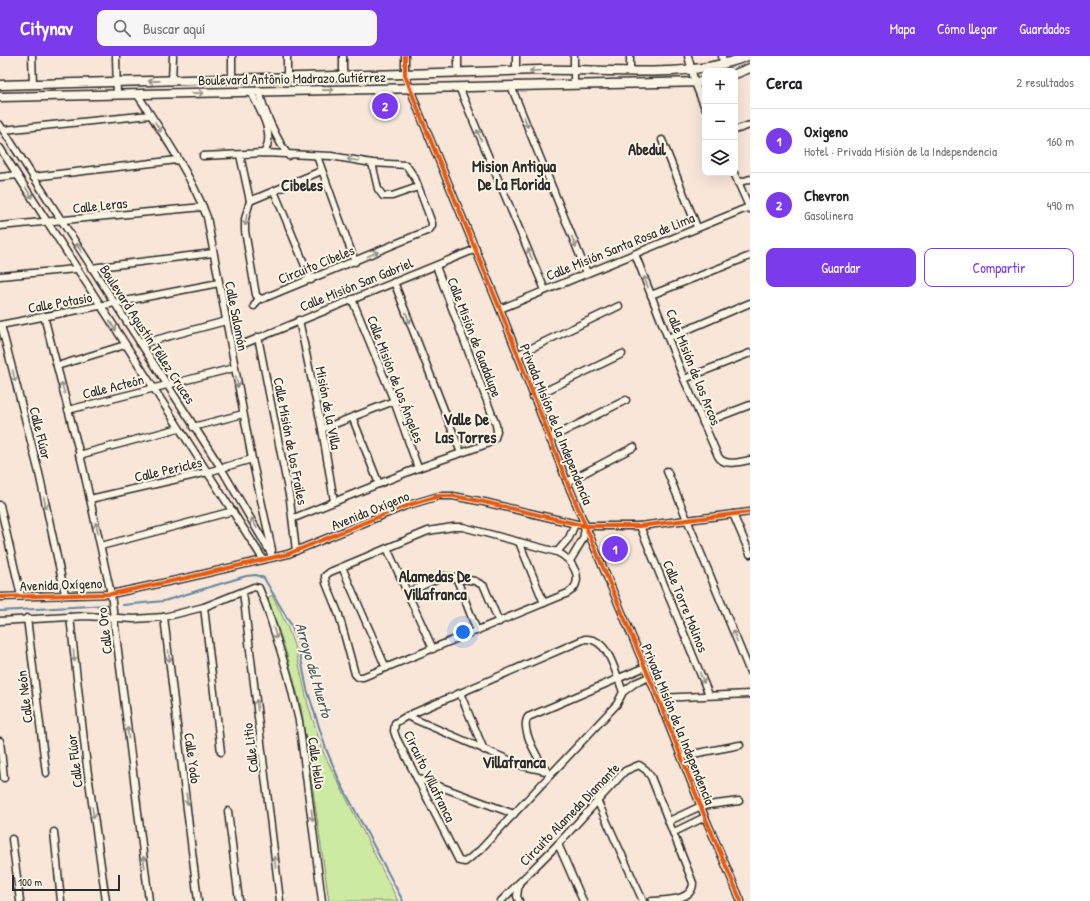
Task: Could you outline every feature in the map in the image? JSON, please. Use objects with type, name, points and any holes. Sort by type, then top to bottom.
[{"type":"street","points":[[32,56],[33,84]]},
{"type":"street","points":[[116,56],[117,95]]},
{"type":"street","points":[[172,81],[173,56]]},
{"type":"street","points":[[232,56],[232,80]]},
{"type":"street","points":[[287,56],[287,78]]},
{"type":"street","points":[[343,77],[344,56]]},
{"type":"street","name":"Privada Misión de la Independencia","points":[[405,56],[405,75],[409,88],[500,309],[549,439],[682,756],[704,817],[741,901]]},
{"type":"street","points":[[458,56],[458,73]]},
{"type":"street","points":[[516,56],[516,71]]},
{"type":"street","points":[[574,56],[574,84]]},
{"type":"street","points":[[630,56],[630,70]]},
{"type":"street","points":[[688,56],[695,83],[703,104]]},
{"type":"street","points":[[722,56],[723,65]]},
{"type":"street","name":"Boulevard Antônio Madrazo Gutiérrez","points":[[0,84],[232,80],[574,69],[692,70],[723,65],[748,56]]},
{"type":"street","points":[[738,73],[750,68]]},
{"type":"street","name":"Boulevard Antônio Madrazo Gutiérrez","points":[[0,97],[702,82]]},
{"type":"street","points":[[512,86],[587,273]]},
{"type":"street","points":[[459,87],[545,290]]},
{"type":"street","points":[[251,92],[264,119],[268,132],[269,142],[264,153]]},
{"type":"street","points":[[260,92],[262,104],[282,147],[289,156]]},
{"type":"street","name":"Calle Salomón","points":[[137,94],[177,160],[207,217],[243,414],[274,557]]},
{"type":"street","points":[[2,127],[150,114]]},
{"type":"street","points":[[738,129],[750,126]]},
{"type":"street","name":"Boulevard Agustín Téllez Cruces","points":[[2,127],[221,468],[274,557]]},
{"type":"street","points":[[662,140],[697,227]]},
{"type":"street","name":"Boulevard Agustín Téllez Cruces","points":[[0,148],[100,307],[263,559]]},
{"type":"street","name":"Circuito Cibeles","points":[[203,156],[264,153],[289,156],[331,156],[372,163],[406,165],[412,172],[418,186],[432,222],[432,226],[429,230],[311,280],[262,299],[259,298]]},
{"type":"street","points":[[240,155],[250,201],[245,219],[245,231],[256,295],[259,298],[254,306]]},
{"type":"street","points":[[317,156],[354,262]]},
{"type":"street","points":[[33,177],[177,160]]},
{"type":"street","points":[[372,163],[378,189],[383,196],[392,196],[418,186]]},
{"type":"street","points":[[250,201],[322,171]]},
{"type":"street","points":[[0,177],[17,175]]},
{"type":"street","points":[[735,176],[749,208]]},
{"type":"street","points":[[738,183],[750,179]]},
{"type":"street","points":[[274,191],[311,280]]},
{"type":"street","name":"Calle Leras","points":[[0,226],[203,207]]},
{"type":"street","name":"Calle Misión Santa Rosa de Lima","points":[[500,309],[636,254],[697,227],[749,208]]},
{"type":"street","name":"Calle Misión San Gabriel","points":[[246,343],[299,320],[476,249]]},
{"type":"street","points":[[92,268],[214,253]]},
{"type":"street","name":"Calle Misión de los Arcos","points":[[636,254],[684,378],[720,460],[728,463],[750,460]]},
{"type":"street","points":[[651,295],[750,256]]},
{"type":"street","name":"Calle Misión de Guadalupe","points":[[294,518],[418,468],[492,441],[495,438],[497,431],[436,266]]},
{"type":"street","points":[[0,276],[76,269]]},
{"type":"street","points":[[394,282],[461,453]]},
{"type":"street","name":"Calle Potasio","points":[[1,325],[218,283]]},
{"type":"street","name":"Calle Misión de los Ángeles","points":[[352,299],[394,401],[418,468]]},
{"type":"street","points":[[668,338],[750,303]]},
{"type":"street","name":"Privada Misión de la Independencia","points":[[517,355],[619,306]]},
{"type":"street","name":"Calle Oro","points":[[44,316],[80,455],[111,594],[149,901]]},
{"type":"street","name":"Misión de la Villa","points":[[299,320],[322,430],[334,501]]},
{"type":"street","points":[[140,344],[226,321]]},
{"type":"street","name":"Calle Flúor","points":[[1,325],[39,473],[65,594]]},
{"type":"street","name":"Calle Misión de los Frailes","points":[[258,337],[294,518],[296,551]]},
{"type":"street","points":[[57,366],[125,345]]},
{"type":"street","points":[[684,378],[750,353]]},
{"type":"street","points":[[533,397],[622,354]]},
{"type":"street","name":"Calle Acteón","points":[[68,410],[234,368]]},
{"type":"street","points":[[549,439],[626,400]]},
{"type":"street","points":[[322,430],[394,401]]},
{"type":"street","points":[[703,423],[750,405]]},
{"type":"street","points":[[194,427],[243,414]]},
{"type":"street","points":[[352,419],[379,484]]},
{"type":"street","points":[[80,455],[179,428]]},
{"type":"street","points":[[567,482],[634,447]]},
{"type":"street","name":"Calle Pericles","points":[[90,499],[208,472],[252,458]]},
{"type":"street","points":[[667,471],[689,520],[750,672]]},
{"type":"street","name":"Avenida Oxígeno","points":[[0,597],[65,594],[111,594],[186,578],[296,551],[405,506],[439,496],[453,496],[484,502],[585,526],[640,526],[750,512]]},
{"type":"street","points":[[0,505],[21,596]]},
{"type":"street","points":[[101,546],[233,511]]},
{"type":"street","points":[[733,514],[750,554]]},
{"type":"street","points":[[557,552],[569,538],[575,524]]},
{"type":"street","points":[[453,526],[463,527],[557,552],[570,560],[577,579],[574,589],[499,622],[363,677],[358,677],[355,674],[339,616],[325,578],[330,572],[428,531],[453,526]]},
{"type":"street","points":[[570,560],[583,540],[585,526]]},
{"type":"street","name":"Calle Torre Molinos","points":[[640,526],[709,695]]},
{"type":"street","points":[[520,542],[544,603]]},
{"type":"street","points":[[387,548],[433,649]]},
{"type":"street","points":[[342,567],[386,668]]},
{"type":"street","points":[[407,593],[443,576],[475,581],[484,586],[499,622]]},
{"type":"street","points":[[456,577],[477,631]]},
{"type":"street","name":"Calle Helio","points":[[243,592],[256,586],[261,592],[292,690],[299,721],[322,901]]},
{"type":"street","points":[[0,621],[27,618],[164,617],[204,607],[243,592]]},
{"type":"street","name":"Calle Litio","points":[[243,592],[280,901]]},
{"type":"street","points":[[204,607],[221,752]]},
{"type":"street","name":"Calle Flúor","points":[[70,617],[87,767],[106,901]]},
{"type":"street","name":"Calle Yodo","points":[[164,617],[198,901]]},
{"type":"street","name":"Calle Neón","points":[[27,618],[46,773]]},
{"type":"street","name":"Circuito Villafranca","points":[[623,692],[603,646],[599,642],[590,639],[579,641],[407,716],[395,723],[394,731],[453,852],[461,862],[474,856],[514,814],[548,773],[617,704],[623,692],[649,677]]},
{"type":"street","points":[[548,773],[526,732],[525,721],[528,717],[645,667]]},
{"type":"street","points":[[460,694],[484,750]]},
{"type":"street","points":[[658,698],[750,694]]},
{"type":"street","points":[[407,716],[530,769],[548,773]]},
{"type":"street","points":[[0,741],[4,778]]},
{"type":"street","points":[[682,756],[740,745]]},
{"type":"street","name":"Circuito Alameda Diamante","points":[[519,901],[517,896],[519,883],[558,844],[625,771],[639,765],[646,770],[651,777],[689,870],[693,888],[691,893],[681,898],[652,901]]},
{"type":"street","points":[[417,778],[514,814]]},
{"type":"street","points":[[597,800],[643,901]]},
{"type":"street","points":[[669,821],[700,806],[739,801]]},
{"type":"street","points":[[228,811],[239,901]]},
{"type":"street","points":[[674,832],[704,817]]},
{"type":"street","points":[[54,832],[61,901]]},
{"type":"street","points":[[12,839],[20,901]]},
{"type":"street","points":[[558,844],[583,901]]},
{"type":"street","points":[[501,901],[519,883]]},
{"type":"green space","points":[[272,595],[287,626],[296,651],[308,705],[324,754],[398,901],[329,901],[301,707],[287,655],[268,598]]},
{"type":"waterway","name":"Arroyo del Muerto","points":[[123,605],[164,601],[246,576],[256,575],[264,578],[291,625],[298,644],[307,689],[326,749],[340,782],[403,901]]},
{"type":"waterway","name":"Arroyo del Muerto","points":[[0,611],[108,605]]},
{"type":"cycle path","points":[[405,56],[405,75],[421,117],[500,309],[567,482],[658,698],[705,817],[741,901]]},
{"type":"cycle path","points":[[0,597],[111,594],[186,578],[288,554],[405,506],[439,496],[453,496],[484,502],[585,526],[640,526],[750,512]]},
{"type":"place","name":"Chevron","points":[[385,106]]},
{"type":"place","name":"Oxigeno","points":[[615,549]]},
{"type":"district","name":"Abedul","points":[[647,149]]},
{"type":"district","name":"Mision Antigua De La Florida","points":[[514,175]]},
{"type":"district","name":"Cibeles","points":[[302,185]]},
{"type":"district","name":"Valle De Las Torres","points":[[466,428]]},
{"type":"district","name":"Alamedas De Villafranca","points":[[435,585]]},
{"type":"district","name":"Villafranca","points":[[514,762]]}]
